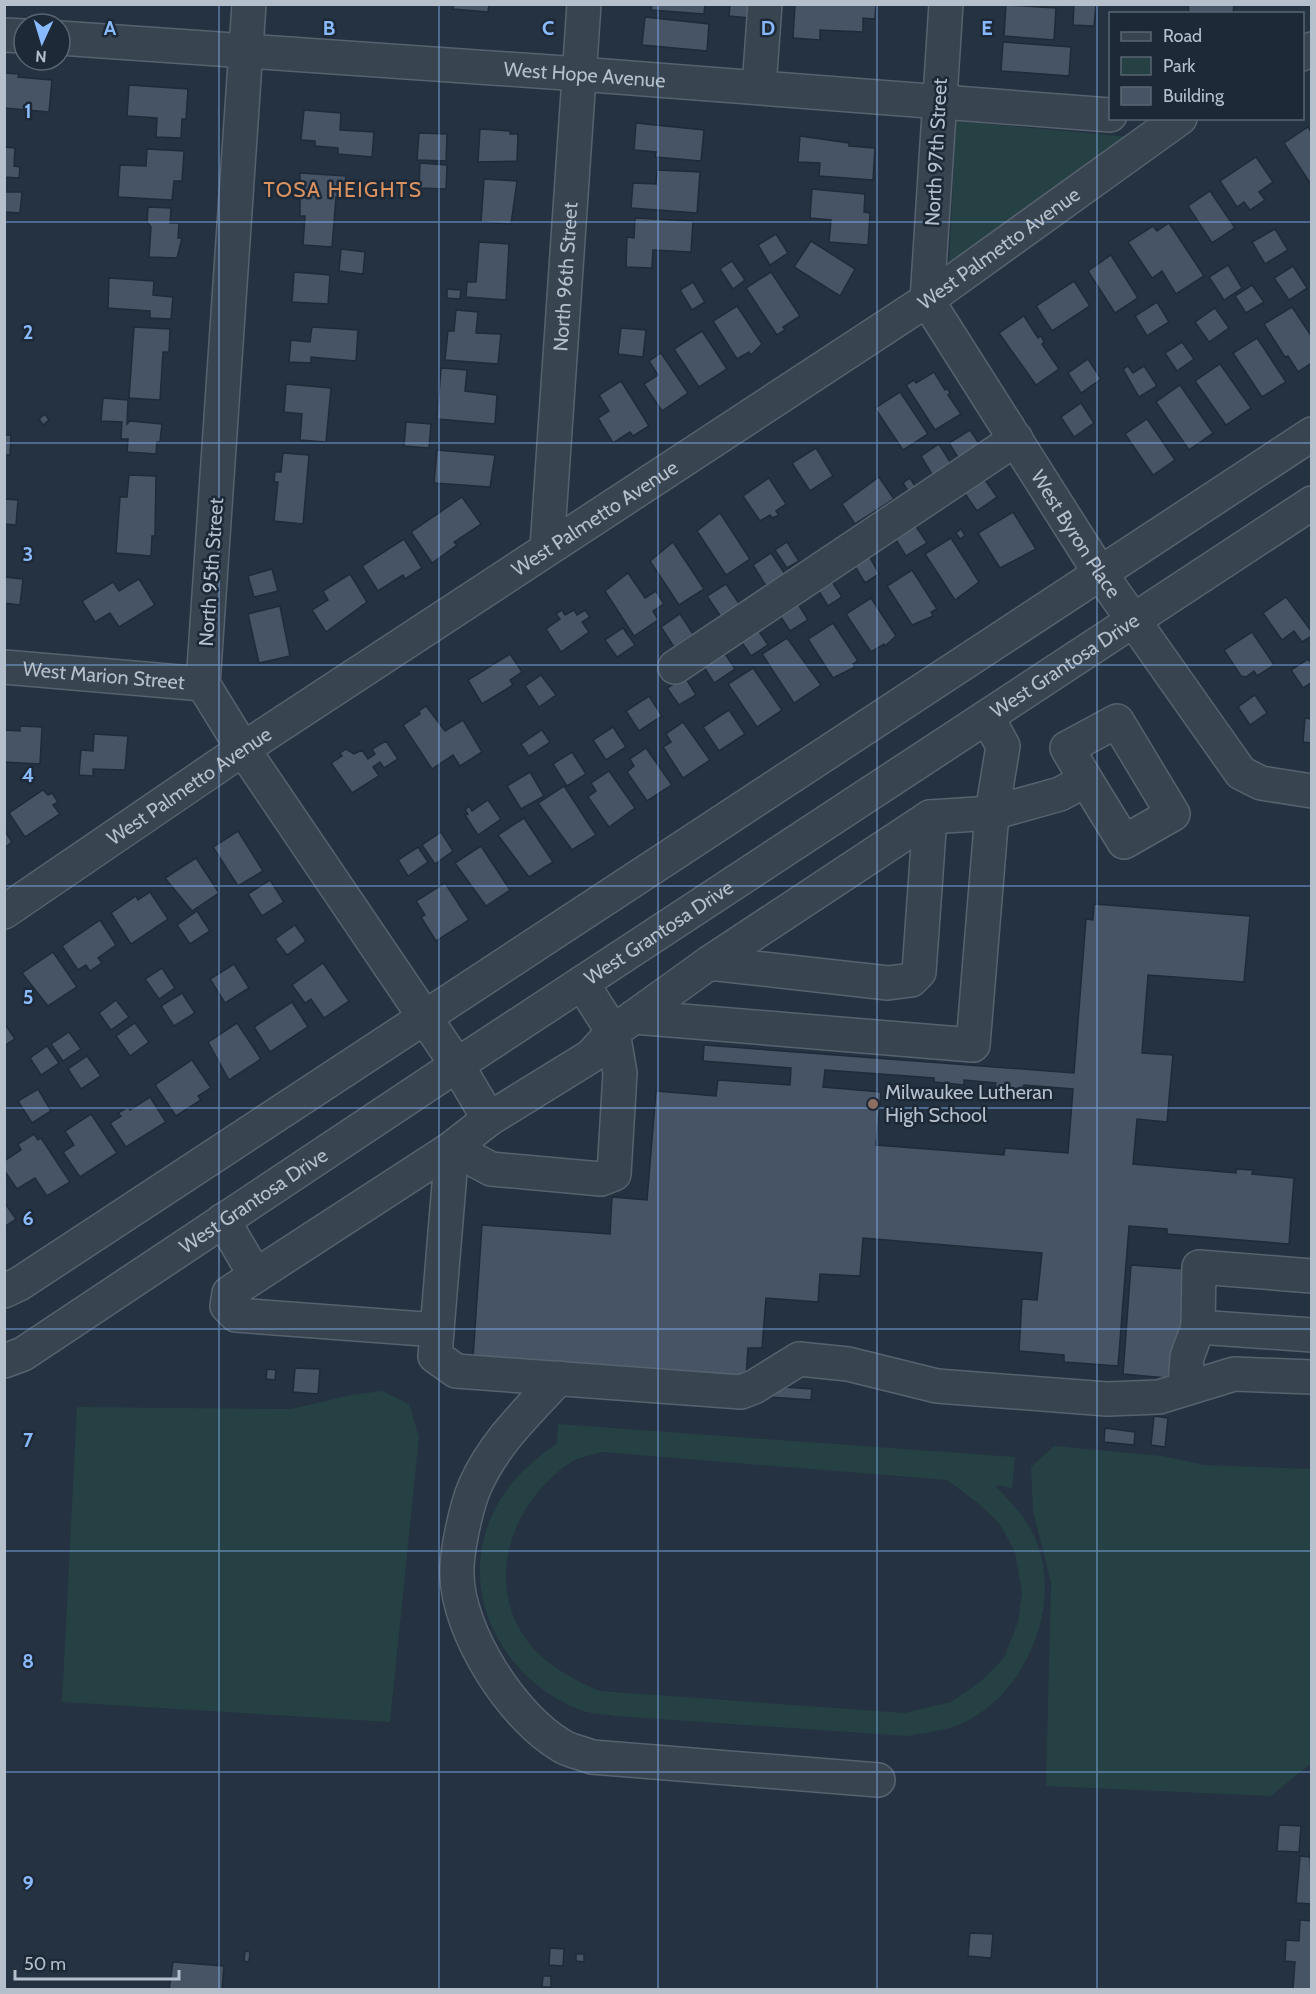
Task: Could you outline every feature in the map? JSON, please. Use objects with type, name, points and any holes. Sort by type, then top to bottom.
[{"type":"street","name":"North 95th Street","points":[[203,684],[249,4]]},
{"type":"street","name":"North 96th Street","points":[[547,548],[584,4]]},
{"type":"street","points":[[759,87],[765,4]]},
{"type":"street","name":"North 97th Street","points":[[927,300],[946,4]]},
{"type":"street","name":"West Hope Avenue","points":[[72,39],[939,100],[1109,116]]},
{"type":"street","name":"West Palmetto Avenue","points":[[4,912],[243,749],[927,300],[1165,120]]},
{"type":"street","name":"West Byron Place","points":[[927,300],[1100,573],[1241,773],[1261,783],[1311,791]]},
{"type":"street","points":[[4,1291],[19,1284],[1311,434]]},
{"type":"street","points":[[675,667],[1016,440]]},
{"type":"street","name":"West Grantosa Drive","points":[[4,1361],[23,1354],[457,1065],[1311,503]]},
{"type":"street","name":"West Marion Street","points":[[4,667],[203,684]]},
{"type":"street","points":[[203,684],[243,749],[457,1065],[489,1119]]},
{"type":"street","points":[[582,983],[624,1024],[974,1045],[992,813],[1003,746],[987,717]]},
{"type":"street","points":[[437,1330],[236,1315],[227,1306],[229,1293],[452,1148],[489,1119],[591,1056],[624,1024],[710,963],[930,817],[992,813],[1060,794],[1086,780]]},
{"type":"street","points":[[710,963],[888,983],[911,980],[919,972],[930,817]]},
{"type":"street","points":[[452,1148],[491,1169],[601,1179],[614,1174],[624,1024]]},
{"type":"street","points":[[452,1148],[435,1356],[456,1371],[741,1392],[754,1387],[799,1359],[848,1364],[937,1386],[1107,1398],[1159,1397],[1234,1374],[1311,1377]]},
{"type":"street","points":[[224,1220],[255,1275]]},
{"type":"street","points":[[1185,1388],[1187,1357],[1198,1327],[1199,1267],[1311,1276]]},
{"type":"street","points":[[1198,1327],[1311,1335]]},
{"type":"street","points":[[559,1378],[497,1446],[475,1487],[463,1533],[457,1575],[464,1616],[483,1661],[510,1696],[533,1723],[562,1746],[592,1757],[878,1780]]},
{"type":"green space","points":[[956,121],[1129,137],[949,265]]},
{"type":"green space","points":[[382,1391],[409,1404],[419,1437],[390,1722],[62,1702],[77,1407],[291,1409],[351,1395]]},
{"type":"green space","points":[[558,1424],[1015,1457],[1012,1488],[995,1485],[1031,1529],[1043,1563],[1045,1591],[1041,1620],[1032,1648],[1018,1674],[1000,1696],[978,1714],[953,1727],[908,1736],[615,1716],[580,1710],[550,1694],[525,1674],[504,1649],[490,1621],[481,1591],[480,1560],[487,1528],[502,1497],[520,1474],[557,1443]],"holes":[[[602,1452],[947,1480],[979,1504],[1000,1524],[1015,1552],[1022,1593],[1018,1622],[1004,1658],[980,1682],[951,1702],[904,1713],[600,1691],[571,1677],[534,1650],[514,1618],[507,1594],[506,1569],[510,1544],[520,1520],[533,1498],[551,1478],[571,1462],[582,1457]]]},
{"type":"green space","points":[[1054,1446],[1162,1456],[1204,1465],[1311,1469],[1311,1763],[1271,1796],[1046,1786],[1051,1583],[1033,1510],[1031,1467]]},
{"type":"building","points":[[454,4],[489,4],[488,12],[453,9]]},
{"type":"building","points":[[652,4],[705,4],[704,14],[651,10]]},
{"type":"building","points":[[730,4],[751,4],[750,18],[729,16]]},
{"type":"building","points":[[795,4],[876,4],[875,19],[863,18],[863,32],[820,30],[820,40],[793,38]]},
{"type":"building","points":[[1074,4],[1096,5],[1094,26],[1073,25]]},
{"type":"building","points":[[1188,4],[1234,4],[1233,12],[1189,12]]},
{"type":"building","points":[[1006,5],[1056,8],[1054,40],[1004,36]]},
{"type":"building","points":[[645,17],[709,24],[707,51],[642,45]]},
{"type":"building","points":[[1003,42],[1071,47],[1069,76],[1001,71]]},
{"type":"building","points":[[4,73],[19,74],[18,77],[52,80],[49,112],[4,108]]},
{"type":"building","points":[[129,85],[188,89],[186,119],[182,119],[181,138],[156,137],[157,118],[127,116]]},
{"type":"building","points":[[304,110],[341,113],[340,130],[374,132],[372,157],[338,154],[338,148],[315,146],[315,141],[301,140]]},
{"type":"building","points":[[636,123],[704,130],[701,161],[655,157],[656,152],[634,150]]},
{"type":"building","points":[[1308,127],[1312,133],[1312,186],[1284,143]]},
{"type":"building","points":[[480,129],[510,131],[510,134],[518,134],[517,161],[478,162]]},
{"type":"building","points":[[419,133],[447,134],[446,161],[417,160]]},
{"type":"building","points":[[800,136],[849,143],[849,146],[875,148],[873,180],[819,176],[820,163],[798,162]]},
{"type":"building","points":[[4,147],[15,148],[14,166],[20,167],[19,178],[4,177]]},
{"type":"building","points":[[147,149],[184,151],[182,181],[174,181],[172,200],[118,197],[120,165],[146,166]]},
{"type":"building","points":[[1256,157],[1273,182],[1259,192],[1265,200],[1250,210],[1244,202],[1237,207],[1220,181]]},
{"type":"building","points":[[420,163],[447,165],[446,189],[419,188]]},
{"type":"building","points":[[657,170],[700,172],[697,213],[631,208],[633,183],[656,184]]},
{"type":"building","points":[[300,173],[346,176],[344,198],[336,197],[332,247],[303,245],[305,216],[300,216]]},
{"type":"building","points":[[484,179],[517,181],[511,224],[481,222]]},
{"type":"building","points":[[812,189],[865,194],[864,212],[870,213],[868,245],[829,242],[831,220],[810,218]]},
{"type":"building","points":[[1210,191],[1235,228],[1212,243],[1188,206]]},
{"type":"building","points":[[4,192],[22,192],[20,213],[4,212]]},
{"type":"building","points":[[148,207],[171,208],[170,223],[179,223],[178,238],[182,238],[177,258],[149,257],[151,227],[147,222]]},
{"type":"building","points":[[635,218],[693,221],[691,252],[653,250],[652,268],[626,267],[627,237],[634,238]]},
{"type":"building","points":[[1169,223],[1204,276],[1176,294],[1162,271],[1152,278],[1128,242],[1153,226],[1157,231]]},
{"type":"building","points":[[1275,229],[1288,250],[1265,264],[1252,242]]},
{"type":"building","points":[[776,234],[788,253],[770,265],[758,245]]},
{"type":"building","points":[[811,241],[855,269],[840,296],[794,267]]},
{"type":"building","points":[[479,242],[509,244],[506,300],[466,297],[467,282],[476,282]]},
{"type":"building","points":[[341,249],[365,252],[363,274],[339,271]]},
{"type":"building","points":[[1111,255],[1138,298],[1115,313],[1088,271]]},
{"type":"building","points":[[732,261],[745,280],[733,289],[720,269]]},
{"type":"building","points":[[1228,265],[1242,288],[1224,300],[1209,277]]},
{"type":"building","points":[[1293,266],[1307,288],[1289,300],[1274,278]]},
{"type":"building","points":[[294,272],[330,275],[328,304],[292,302]]},
{"type":"building","points":[[771,272],[800,316],[783,327],[785,330],[777,335],[746,288]]},
{"type":"building","points":[[109,278],[154,281],[153,295],[173,297],[171,319],[150,318],[150,311],[108,308]]},
{"type":"building","points":[[1074,281],[1090,306],[1052,331],[1036,306]]},
{"type":"building","points":[[693,282],[705,302],[692,310],[680,290]]},
{"type":"building","points":[[1252,285],[1264,302],[1246,313],[1235,296]]},
{"type":"building","points":[[447,289],[461,290],[460,299],[447,298]]},
{"type":"building","points":[[1157,302],[1169,322],[1147,336],[1135,316]]},
{"type":"building","points":[[737,306],[762,344],[751,355],[749,352],[737,359],[713,321]]},
{"type":"building","points":[[1292,307],[1312,337],[1312,363],[1298,372],[1288,356],[1285,357],[1264,324]]},
{"type":"building","points":[[1215,308],[1229,328],[1209,342],[1195,322]]},
{"type":"building","points":[[456,310],[478,312],[476,333],[501,334],[498,364],[445,360],[448,331],[454,331]]},
{"type":"building","points":[[1024,316],[1038,338],[1041,336],[1044,342],[1042,344],[1059,369],[1036,385],[999,333]]},
{"type":"building","points":[[134,327],[170,329],[169,352],[163,352],[160,400],[129,398]]},
{"type":"building","points":[[312,327],[358,330],[356,361],[311,357],[311,363],[289,362],[291,340],[310,342]]},
{"type":"building","points":[[621,328],[646,330],[643,357],[618,354]]},
{"type":"building","points":[[702,331],[727,369],[699,387],[674,349]]},
{"type":"building","points":[[1257,338],[1286,382],[1262,397],[1233,353]]},
{"type":"building","points":[[1182,342],[1194,359],[1177,371],[1165,353]]},
{"type":"building","points":[[661,353],[688,393],[662,411],[644,384],[658,375],[649,361]]},
{"type":"building","points":[[1088,359],[1101,379],[1081,393],[1068,373]]},
{"type":"building","points":[[1220,364],[1251,408],[1226,425],[1195,381]]},
{"type":"building","points":[[1128,366],[1133,373],[1144,366],[1157,386],[1139,397],[1123,369]]},
{"type":"building","points":[[441,368],[467,370],[465,391],[497,395],[495,424],[437,419]]},
{"type":"building","points":[[934,372],[945,390],[947,388],[950,393],[948,395],[961,414],[935,430],[906,385],[914,380],[916,383]]},
{"type":"building","points":[[621,381],[649,426],[633,436],[630,432],[613,443],[598,418],[609,411],[599,395]]},
{"type":"building","points":[[286,384],[331,388],[326,442],[300,440],[302,414],[284,412]]},
{"type":"building","points":[[1180,385],[1213,433],[1189,450],[1156,402]]},
{"type":"building","points":[[900,392],[928,434],[903,450],[875,408]]},
{"type":"building","points":[[103,398],[128,400],[127,424],[130,421],[162,424],[156,454],[127,452],[128,439],[121,439],[122,422],[101,421]]},
{"type":"building","points":[[1081,403],[1094,423],[1074,437],[1061,417]]},
{"type":"building","points":[[45,414],[49,420],[43,425],[39,419]]},
{"type":"building","points":[[1147,419],[1175,460],[1153,475],[1125,434]]},
{"type":"building","points":[[406,422],[431,424],[429,448],[404,446]]},
{"type":"building","points":[[970,430],[982,448],[961,462],[949,443]]},
{"type":"building","points":[[4,435],[11,435],[10,455],[4,455]]},
{"type":"building","points":[[939,444],[952,465],[933,476],[921,456]]},
{"type":"building","points":[[816,448],[833,476],[810,491],[792,463]]},
{"type":"building","points":[[437,450],[495,455],[490,487],[434,483]]},
{"type":"building","points":[[283,453],[309,455],[303,524],[274,521],[278,482],[274,482],[275,472],[281,472]]},
{"type":"building","points":[[129,475],[156,476],[155,536],[152,536],[151,556],[116,553],[120,497],[127,497]]},
{"type":"building","points":[[879,477],[894,499],[855,524],[842,504]]},
{"type":"building","points":[[983,477],[997,497],[977,511],[963,491]]},
{"type":"building","points":[[769,478],[786,504],[776,511],[779,515],[772,518],[770,515],[760,521],[743,496]]},
{"type":"building","points":[[910,478],[915,486],[908,491],[903,483]]},
{"type":"building","points":[[462,497],[481,524],[454,542],[457,545],[432,563],[411,532]]},
{"type":"building","points":[[4,499],[18,500],[16,525],[4,524]]},
{"type":"building","points":[[1013,512],[1036,549],[1000,568],[978,533]]},
{"type":"building","points":[[720,513],[750,559],[726,575],[697,531]]},
{"type":"building","points":[[913,522],[927,543],[906,556],[893,535]]},
{"type":"building","points":[[961,529],[965,536],[960,539],[956,533]]},
{"type":"building","points":[[951,538],[979,582],[955,600],[925,554]]},
{"type":"building","points":[[404,539],[422,568],[405,579],[403,575],[378,591],[362,566]]},
{"type":"building","points":[[673,542],[704,589],[679,605],[650,561]]},
{"type":"building","points":[[787,542],[799,561],[787,568],[775,550]]},
{"type":"building","points":[[771,553],[785,574],[766,586],[753,565]]},
{"type":"building","points":[[868,554],[879,574],[865,583],[853,563]]},
{"type":"building","points":[[272,569],[278,591],[254,597],[248,576]]},
{"type":"building","points":[[912,570],[937,609],[931,612],[933,616],[912,625],[887,586]]},
{"type":"building","points":[[628,573],[645,598],[656,591],[664,604],[653,611],[658,620],[634,636],[605,591]]},
{"type":"building","points":[[350,574],[367,602],[326,632],[312,610],[328,600],[323,591]]},
{"type":"building","points":[[4,577],[23,579],[20,605],[5,603],[5,613]]},
{"type":"building","points":[[139,579],[155,605],[119,627],[110,613],[95,622],[82,601],[113,582],[119,591]]},
{"type":"building","points":[[831,580],[842,597],[828,606],[817,588]]},
{"type":"building","points":[[726,584],[740,605],[721,617],[707,596]]},
{"type":"building","points":[[1286,597],[1312,632],[1312,636],[1302,642],[1294,631],[1282,640],[1263,613]]},
{"type":"building","points":[[871,598],[896,636],[885,646],[884,644],[871,652],[846,614]]},
{"type":"building","points":[[797,602],[808,620],[790,631],[779,614]]},
{"type":"building","points":[[280,606],[290,656],[259,663],[248,614]]},
{"type":"building","points":[[562,610],[565,615],[574,610],[577,615],[585,610],[590,617],[582,622],[589,632],[561,652],[546,629],[560,619],[556,614]]},
{"type":"building","points":[[680,614],[693,634],[674,647],[661,627]]},
{"type":"building","points":[[833,623],[858,661],[853,664],[855,667],[833,678],[808,639]]},
{"type":"building","points":[[756,627],[768,645],[751,656],[739,638]]},
{"type":"building","points":[[623,628],[635,645],[617,657],[605,640]]},
{"type":"building","points":[[1252,632],[1274,665],[1257,676],[1254,671],[1246,677],[1241,676],[1224,650]]},
{"type":"building","points":[[787,638],[821,685],[794,703],[762,654]]},
{"type":"building","points":[[722,649],[735,669],[714,683],[701,662]]},
{"type":"building","points":[[510,654],[522,672],[510,680],[513,685],[482,704],[468,680]]},
{"type":"building","points":[[1308,659],[1312,664],[1312,682],[1303,688],[1291,670]]},
{"type":"building","points":[[753,668],[782,710],[757,727],[728,684]]},
{"type":"building","points":[[541,675],[556,695],[539,707],[525,686]]},
{"type":"building","points":[[685,677],[696,695],[679,705],[667,688]]},
{"type":"building","points":[[1255,695],[1267,713],[1250,725],[1238,707]]},
{"type":"building","points":[[649,696],[662,716],[639,731],[626,711]]},
{"type":"building","points":[[426,706],[445,731],[463,720],[482,752],[460,766],[453,755],[432,769],[403,725],[420,714],[419,711]]},
{"type":"building","points":[[729,710],[745,734],[719,751],[703,727]]},
{"type":"building","points":[[1305,718],[1312,719],[1312,743],[1303,742]]},
{"type":"building","points":[[683,722],[710,760],[683,778],[663,747],[671,742],[666,734]]},
{"type":"building","points":[[20,726],[42,727],[40,764],[4,762],[4,730],[20,731]]},
{"type":"building","points":[[613,727],[626,747],[606,760],[593,740]]},
{"type":"building","points":[[542,730],[550,742],[529,756],[521,744]]},
{"type":"building","points":[[94,734],[128,736],[125,770],[93,769],[93,776],[79,775],[81,750],[93,751]]},
{"type":"building","points":[[386,741],[398,759],[384,768],[380,762],[373,767],[379,776],[352,793],[331,763],[342,756],[340,753],[346,749],[354,754],[362,750],[368,759],[375,754],[372,749]]},
{"type":"building","points":[[646,748],[672,785],[647,801],[627,772],[634,766],[630,759]]},
{"type":"building","points":[[572,752],[586,774],[567,786],[553,764]]},
{"type":"building","points":[[609,771],[635,808],[609,827],[588,797],[596,791],[591,783]]},
{"type":"building","points":[[530,772],[544,796],[521,809],[507,786]]},
{"type":"building","points":[[564,786],[596,835],[572,850],[538,803]]},
{"type":"building","points":[[43,790],[48,795],[52,793],[58,802],[53,805],[60,814],[25,837],[9,813]]},
{"type":"building","points":[[488,800],[501,819],[478,835],[465,815],[468,814],[465,810],[469,806],[472,811]]},
{"type":"building","points":[[524,818],[553,862],[529,877],[498,835]]},
{"type":"building","points":[[4,830],[12,842],[4,848]]},
{"type":"building","points":[[238,831],[263,871],[238,886],[213,847]]},
{"type":"building","points":[[441,832],[453,851],[435,864],[422,845]]},
{"type":"building","points":[[481,846],[510,890],[486,906],[455,863]]},
{"type":"building","points":[[418,847],[428,862],[408,876],[398,860]]},
{"type":"building","points":[[196,858],[219,893],[192,911],[165,878]]},
{"type":"building","points":[[270,880],[284,902],[262,916],[248,894]]},
{"type":"building","points":[[445,883],[469,920],[436,941],[421,917],[425,915],[416,901]]},
{"type":"building","points":[[150,892],[168,919],[131,944],[111,913],[136,896],[138,900]]},
{"type":"building","points":[[1094,904],[1250,916],[1244,982],[1148,975],[1142,1053],[1173,1055],[1167,1122],[1137,1119],[1133,1164],[1236,1173],[1236,1169],[1253,1170],[1252,1174],[1294,1178],[1289,1244],[1167,1234],[1167,1229],[1129,1226],[1118,1366],[1064,1362],[1064,1355],[1019,1351],[1022,1299],[1037,1300],[1042,1253],[863,1238],[860,1276],[820,1274],[818,1302],[766,1298],[762,1348],[748,1348],[746,1377],[473,1358],[482,1225],[610,1234],[612,1197],[647,1200],[656,1091],[716,1096],[718,1080],[790,1085],[791,1068],[703,1061],[704,1045],[1074,1073],[1086,919],[1093,920]],"holes":[[[825,1070],[934,1078],[934,1082],[964,1085],[964,1080],[996,1083],[995,1087],[1023,1089],[1024,1085],[1073,1089],[1068,1153],[1005,1148],[1004,1155],[876,1145],[881,1092],[823,1087]]]},
{"type":"building","points":[[197,911],[210,931],[190,944],[177,925]]},
{"type":"building","points":[[100,920],[116,945],[98,958],[102,963],[90,971],[86,965],[78,970],[62,946]]},
{"type":"building","points":[[295,925],[306,941],[287,955],[275,939]]},
{"type":"building","points":[[53,952],[77,987],[48,1006],[22,973]]},
{"type":"building","points":[[323,963],[349,1001],[324,1018],[311,999],[305,1003],[292,985]]},
{"type":"building","points":[[234,964],[249,988],[225,1003],[210,979]]},
{"type":"building","points":[[162,968],[175,988],[159,999],[145,979]]},
{"type":"building","points":[[182,993],[195,1013],[174,1026],[161,1006]]},
{"type":"building","points":[[116,1000],[129,1017],[111,1030],[99,1013]]},
{"type":"building","points":[[292,1002],[308,1027],[270,1052],[254,1027]]},
{"type":"building","points":[[4,1023],[15,1039],[4,1046]]},
{"type":"building","points":[[135,1023],[149,1042],[130,1056],[116,1036]]},
{"type":"building","points":[[237,1023],[261,1059],[229,1080],[208,1042]]},
{"type":"building","points":[[69,1032],[81,1049],[63,1061],[51,1044]]},
{"type":"building","points":[[47,1046],[59,1063],[41,1075],[30,1058]]},
{"type":"building","points":[[87,1056],[101,1076],[81,1089],[68,1069]]},
{"type":"building","points":[[192,1060],[211,1088],[198,1096],[201,1100],[176,1116],[155,1085]]},
{"type":"building","points":[[38,1089],[51,1111],[32,1123],[18,1101]]},
{"type":"building","points":[[150,1097],[166,1122],[126,1147],[110,1123],[121,1116],[118,1113],[128,1107],[130,1110]]},
{"type":"building","points":[[91,1114],[117,1153],[80,1177],[63,1152],[74,1145],[65,1131]]},
{"type":"building","points":[[34,1134],[38,1140],[41,1138],[70,1182],[47,1196],[35,1178],[17,1189],[4,1170],[4,1161],[21,1150],[18,1144]]},
{"type":"building","points":[[4,1202],[16,1219],[4,1227]]},
{"type":"building","points":[[1131,1265],[1186,1269],[1178,1379],[1123,1374]]},
{"type":"building","points":[[295,1368],[320,1369],[318,1394],[293,1392]]},
{"type":"building","points":[[267,1369],[276,1370],[275,1380],[266,1379]]},
{"type":"building","points":[[770,1386],[812,1389],[811,1400],[769,1397]]},
{"type":"building","points":[[1154,1416],[1168,1418],[1165,1447],[1151,1445]]},
{"type":"building","points":[[1105,1428],[1135,1432],[1134,1445],[1104,1442]]},
{"type":"building","points":[[1279,1825],[1301,1826],[1299,1852],[1277,1851]]},
{"type":"building","points":[[1310,1853],[1312,1904],[1296,1903],[1300,1856],[1309,1857]]},
{"type":"building","points":[[1300,1920],[1312,1921],[1312,1990],[1293,1989],[1295,1962],[1285,1961],[1286,1940],[1299,1941]]},
{"type":"building","points":[[970,1933],[993,1934],[991,1958],[968,1956]]},
{"type":"building","points":[[550,1948],[564,1949],[563,1966],[549,1965]]},
{"type":"building","points":[[245,1951],[250,1952],[249,1962],[244,1961]]},
{"type":"building","points":[[576,1954],[584,1954],[584,1962],[576,1961]]},
{"type":"building","points":[[173,1962],[224,1966],[222,1990],[169,1990]]},
{"type":"building","points":[[543,1976],[551,1976],[551,1987],[542,1987]]},
{"type":"place","name":"Milwaukee Lutheran High School","points":[[873,1104]]},
{"type":"district","name":"TOSA HEIGHTS","points":[[343,190]]}]
